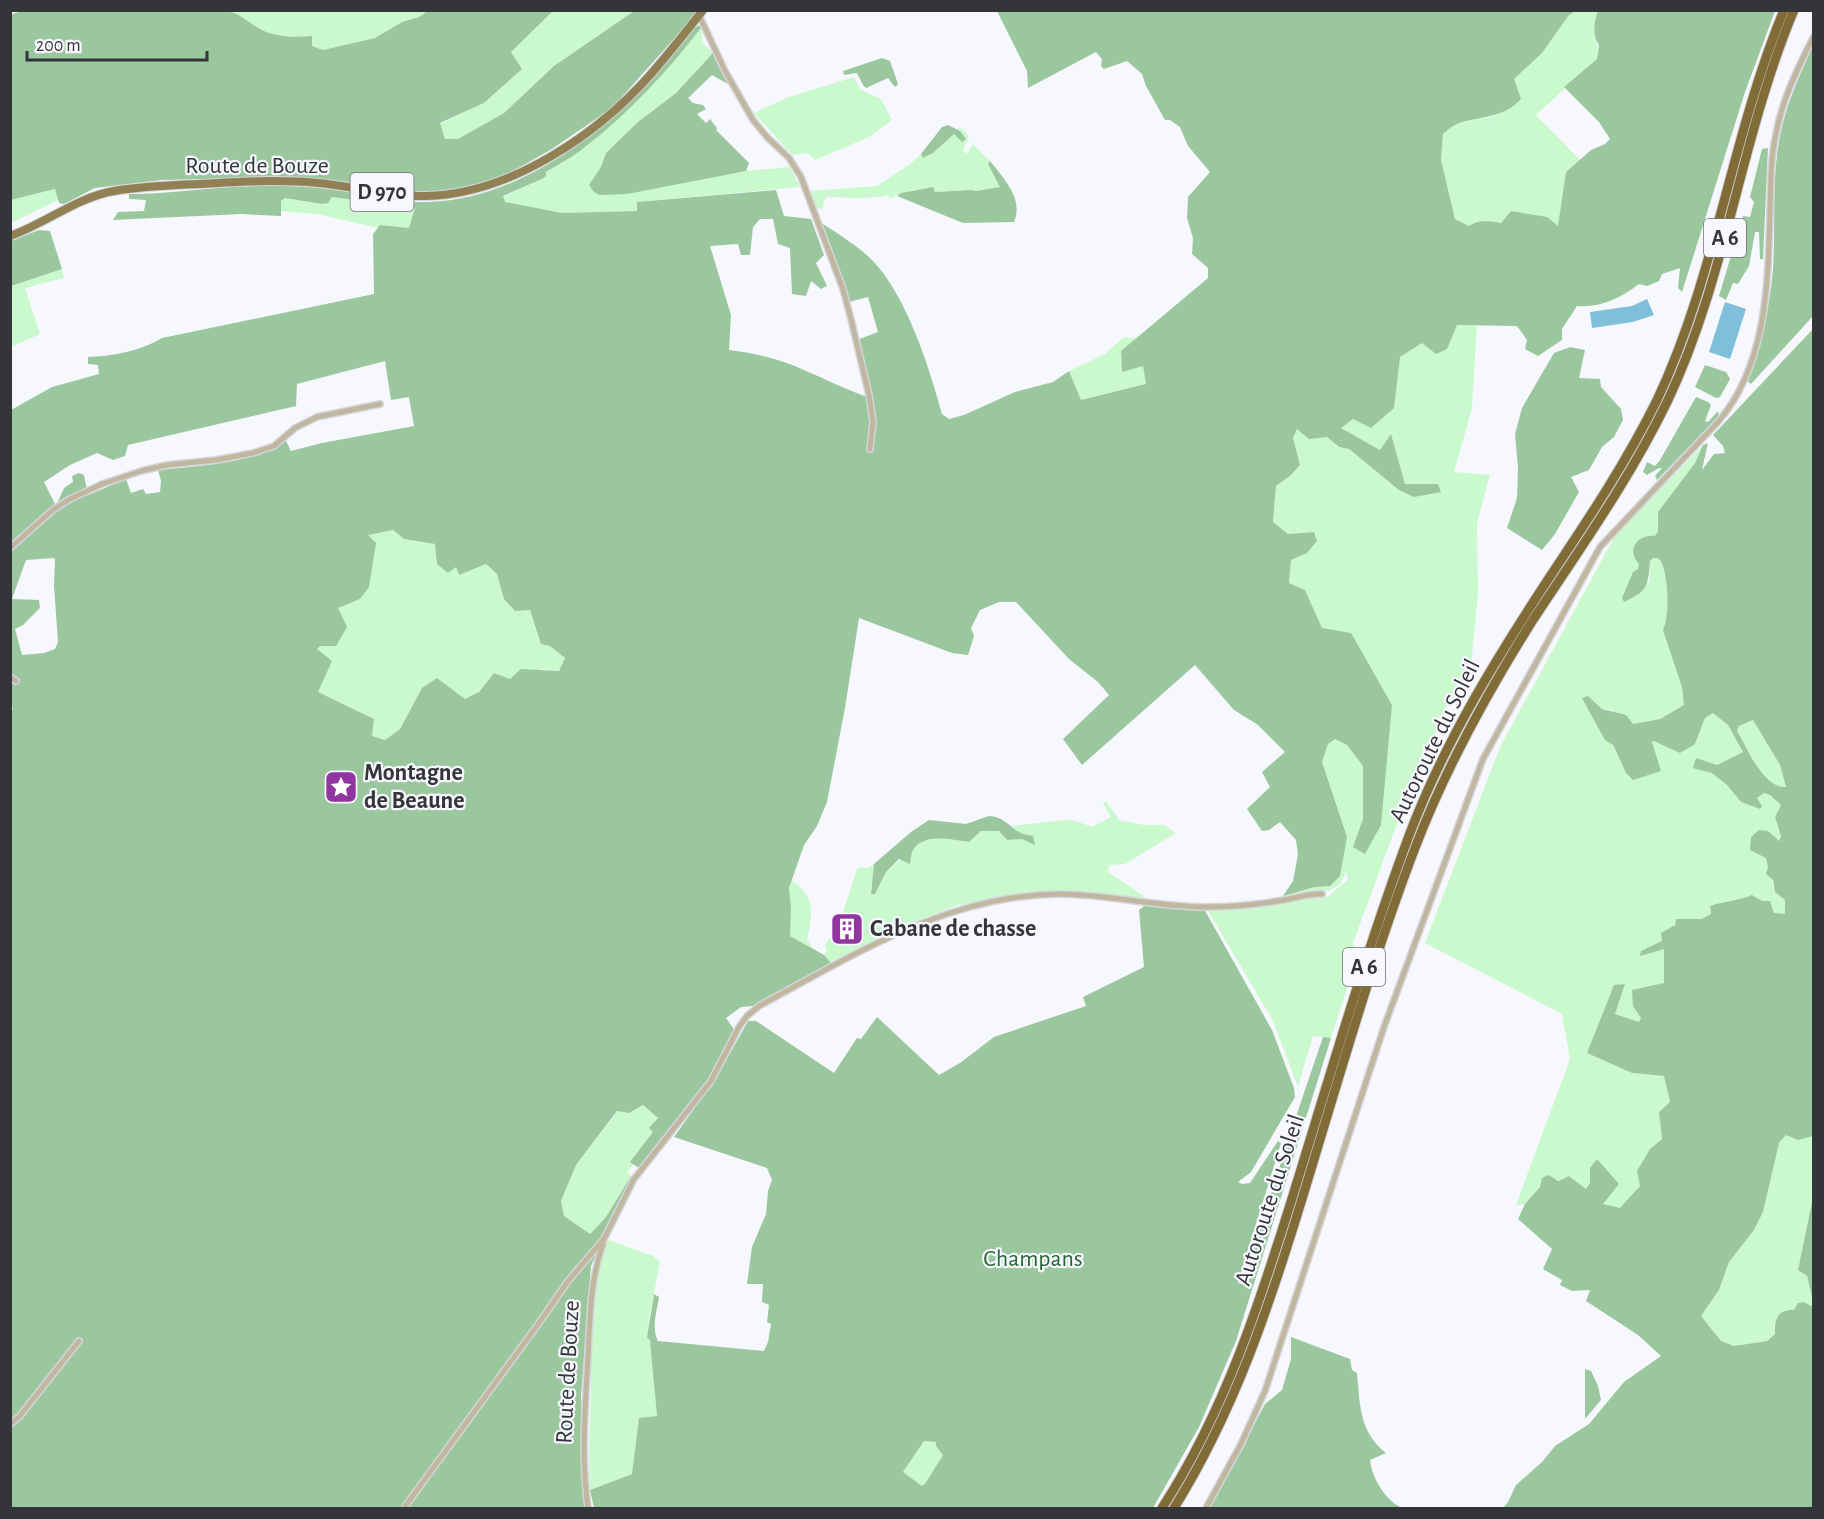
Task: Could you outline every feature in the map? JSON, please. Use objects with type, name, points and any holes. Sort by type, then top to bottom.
[{"type":"highway","name":"Autoroute du Soleil","points":[[1162,1509],[1207,1429],[1244,1343],[1274,1255],[1376,928],[1426,795],[1481,686],[1622,465],[1671,369],[1696,300],[1751,105],[1784,10]]},
{"type":"highway","name":"Autoroute du Soleil","points":[[1174,1509],[1214,1439],[1258,1335],[1382,943],[1409,864],[1435,800],[1482,704],[1624,481],[1654,428],[1680,374],[1710,291],[1760,108],[1794,10]]},
{"type":"main road","name":"Route de Bouze","points":[[10,236],[82,199],[137,188],[244,181],[294,181],[424,196],[463,192],[484,186],[518,173],[595,127],[651,75],[701,13]]},
{"type":"street","points":[[701,13],[725,71],[753,120],[789,158],[801,177],[843,289],[851,319],[869,394],[873,422],[870,449]]},
{"type":"street","points":[[1206,1509],[1241,1444],[1265,1391],[1384,1027],[1483,759],[1600,547],[1718,422],[1733,402],[1753,356],[1765,304],[1769,266],[1771,180],[1775,135],[1790,88],[1814,36]]},
{"type":"street","points":[[10,549],[54,509],[102,484],[167,465],[216,460],[253,453],[274,446],[295,428],[317,417],[380,404]]},
{"type":"street","points":[[10,677],[16,681]]},
{"type":"street","points":[[404,1509],[567,1281],[604,1239],[634,1179],[711,1081],[742,1022],[759,1006],[877,943],[925,921],[973,906],[1016,898],[1059,894],[1166,905],[1230,907],[1322,894]]},
{"type":"street","name":"Route de Bouze","points":[[588,1509],[583,1432],[591,1299],[595,1267],[604,1239]]},
{"type":"street","points":[[10,1424],[19,1417],[79,1341]]},
{"type":"green space","points":[[25,10],[224,11],[237,14],[261,30],[275,35],[312,36],[312,46],[323,50],[375,38],[402,22],[419,17],[428,11],[553,11],[511,52],[522,69],[484,103],[440,123],[445,139],[458,139],[504,113],[554,66],[634,11],[696,10],[697,13],[612,108],[552,149],[504,176],[459,190],[407,193],[248,178],[162,180],[95,188],[64,204],[59,203],[55,189],[11,200],[10,15]]},
{"type":"green space","points":[[224,11],[428,11],[419,17],[402,22],[375,38],[323,50],[312,46],[312,37],[275,35],[261,30],[237,15]]},
{"type":"green space","points":[[553,11],[634,11],[554,66],[504,113],[458,139],[445,139],[440,124],[484,103],[522,69],[511,52]]},
{"type":"green space","points":[[997,11],[1575,11],[1569,15],[1542,53],[1514,79],[1521,99],[1507,110],[1457,124],[1443,134],[1441,160],[1455,219],[1469,226],[1481,221],[1501,223],[1511,211],[1547,217],[1558,226],[1566,172],[1591,150],[1605,144],[1610,139],[1599,122],[1564,87],[1597,59],[1599,45],[1594,28],[1598,11],[1775,11],[1745,92],[1682,292],[1678,288],[1680,268],[1662,274],[1659,281],[1647,286],[1639,284],[1610,301],[1577,306],[1562,329],[1562,340],[1538,356],[1525,349],[1527,340],[1517,326],[1457,325],[1447,349],[1436,354],[1422,343],[1400,357],[1394,408],[1371,428],[1353,419],[1341,428],[1380,450],[1391,434],[1405,484],[1438,484],[1441,492],[1414,497],[1399,490],[1349,449],[1339,447],[1327,437],[1309,439],[1297,429],[1293,438],[1300,465],[1276,486],[1273,522],[1288,534],[1314,532],[1317,541],[1307,553],[1291,560],[1289,583],[1305,590],[1322,628],[1351,633],[1392,705],[1381,825],[1365,854],[1353,847],[1363,819],[1363,766],[1347,745],[1335,739],[1328,744],[1322,762],[1347,837],[1340,876],[1330,886],[1315,887],[1283,896],[1293,881],[1298,854],[1296,840],[1280,822],[1269,830],[1262,831],[1247,809],[1270,787],[1262,772],[1285,752],[1258,725],[1234,710],[1195,665],[1082,765],[1063,739],[1109,695],[1098,682],[1069,659],[1016,602],[999,602],[980,610],[971,628],[974,636],[968,655],[952,653],[859,618],[827,802],[817,826],[804,845],[789,888],[790,936],[824,955],[830,965],[753,1006],[741,1007],[726,1018],[735,1031],[711,1077],[639,1168],[630,1162],[653,1132],[649,1128],[658,1118],[643,1105],[629,1113],[617,1111],[576,1165],[561,1201],[564,1216],[590,1234],[606,1217],[631,1176],[636,1173],[591,1266],[581,1396],[581,1453],[586,1508],[11,1508],[10,714],[13,709],[10,701],[11,410],[52,387],[99,374],[98,365],[88,364],[88,357],[127,352],[162,338],[374,294],[373,234],[380,225],[409,228],[415,208],[332,197],[328,203],[322,204],[285,198],[281,201],[281,216],[241,214],[113,220],[118,212],[144,211],[146,200],[129,199],[129,194],[280,186],[322,188],[414,202],[429,202],[459,199],[488,191],[545,166],[597,130],[642,89],[692,30],[699,25],[701,28],[675,60],[617,120],[580,151],[546,172],[546,176],[542,179],[503,196],[505,202],[562,213],[637,211],[637,202],[776,190],[784,216],[811,219],[824,255],[816,263],[827,286],[821,289],[811,281],[806,296],[792,294],[790,248],[778,244],[773,219],[760,219],[753,227],[750,255],[741,255],[738,244],[710,246],[731,315],[729,350],[759,355],[788,364],[871,398],[857,340],[878,332],[868,297],[849,302],[820,222],[860,249],[885,275],[915,333],[942,414],[949,419],[964,415],[1015,392],[1053,382],[1069,371],[1081,400],[1146,384],[1143,366],[1122,372],[1121,351],[1208,278],[1208,268],[1192,254],[1193,238],[1187,218],[1188,197],[1210,172],[1188,146],[1180,127],[1170,120],[1165,120],[1142,74],[1127,61],[1104,69],[1101,66],[1102,59],[1096,52],[1028,88],[1027,71]],"holes":[[[385,361],[391,400],[409,397],[414,426],[291,451],[286,441],[256,455],[224,463],[158,470],[161,481],[160,492],[146,494],[143,489],[131,493],[126,479],[88,495],[84,475],[79,473],[72,476],[73,482],[64,488],[56,506],[44,482],[70,465],[97,453],[113,460],[125,456],[128,445],[296,406],[297,384]],[[393,530],[404,539],[435,544],[437,564],[448,573],[456,567],[459,575],[486,564],[497,574],[504,599],[515,611],[530,610],[541,644],[550,646],[565,658],[559,671],[521,669],[510,679],[494,673],[479,692],[465,699],[437,678],[422,688],[400,729],[385,740],[372,736],[374,719],[318,692],[332,661],[317,649],[320,646],[336,646],[347,627],[338,608],[360,599],[369,587],[376,543],[368,535]],[[54,558],[55,560],[54,586],[58,642],[55,649],[44,653],[22,655],[15,629],[23,625],[40,608],[39,600],[12,599],[26,560]]]},
{"type":"green space","points":[[1575,11],[1598,11],[1597,59],[1536,115],[1580,160],[1566,172],[1559,226],[1511,211],[1501,223],[1481,221],[1469,226],[1455,219],[1441,160],[1443,134],[1456,123],[1495,116],[1521,99],[1513,79],[1542,53],[1569,15]]},
{"type":"green space","points":[[701,28],[703,43],[713,53],[676,93],[638,122],[606,153],[601,167],[695,180],[746,171],[790,167],[800,187],[637,202],[637,211],[562,213],[505,203],[503,197],[542,179],[546,176],[546,172],[580,151],[617,120],[661,76]]},
{"type":"green space","points":[[1813,45],[1813,316],[1751,384],[1748,382],[1764,326],[1772,284],[1774,202],[1780,136],[1790,101]]},
{"type":"green space","points":[[713,53],[728,84],[712,75],[688,98],[693,103],[703,105],[706,109],[697,114],[706,123],[710,119],[717,128],[716,130],[749,163],[746,171],[627,194],[600,195],[594,192],[589,185],[601,167],[606,153],[638,122],[676,93]]},
{"type":"green space","points":[[882,58],[890,61],[898,84],[895,87],[888,78],[866,88],[857,73],[844,75],[843,71]]},
{"type":"green space","points":[[854,77],[860,89],[881,99],[892,120],[869,137],[815,160],[808,153],[792,155],[754,113],[786,98]]},
{"type":"green space","points":[[948,125],[960,131],[966,139],[962,142],[954,134],[933,153],[923,158],[921,154],[942,127]]},
{"type":"green space","points":[[958,128],[963,129],[969,137],[963,150],[967,154],[973,144],[990,161],[988,164],[1001,187],[976,191],[935,192],[933,187],[901,193],[890,199],[888,195],[869,198],[827,197],[824,200],[823,209],[814,208],[809,191],[877,186],[909,165],[921,154],[923,158],[933,153],[954,134],[962,141],[965,140]]},
{"type":"green space","points":[[1768,148],[1763,259],[1760,259],[1759,232],[1755,232],[1749,266],[1738,284],[1733,283],[1726,300],[1719,296],[1743,216],[1750,217],[1754,202],[1750,197],[1762,149]]},
{"type":"green space","points":[[990,161],[1014,197],[1016,214],[1014,222],[963,223],[897,196],[901,193],[933,187],[935,192],[976,191],[1000,187],[988,164]]},
{"type":"green space","points":[[56,189],[58,200],[11,223],[11,200]]},
{"type":"green space","points":[[332,197],[416,207],[409,228],[380,225],[378,228],[317,214],[281,211],[281,201],[285,198],[322,204]]},
{"type":"green space","points":[[39,230],[50,231],[62,269],[11,286],[11,241]]},
{"type":"green space","points":[[62,269],[64,278],[25,288],[40,334],[11,347],[10,286]]},
{"type":"green space","points":[[1456,325],[1477,326],[1472,408],[1454,472],[1490,475],[1477,523],[1478,593],[1471,667],[1454,700],[1451,698],[1395,829],[1353,943],[1350,975],[1331,1038],[1313,1036],[1298,1087],[1273,1021],[1207,909],[1258,907],[1307,898],[1327,897],[1348,880],[1346,872],[1340,884],[1329,891],[1316,890],[1268,900],[1315,887],[1330,886],[1347,837],[1322,762],[1328,743],[1335,739],[1347,745],[1363,766],[1365,854],[1392,705],[1322,628],[1305,590],[1289,583],[1291,560],[1307,553],[1314,532],[1288,534],[1273,522],[1276,486],[1300,465],[1293,438],[1297,429],[1327,437],[1338,447],[1349,449],[1399,490],[1437,484],[1405,484],[1391,435],[1380,450],[1341,428],[1353,419],[1394,408],[1399,357],[1422,343],[1436,353],[1447,348]]},
{"type":"green space","points":[[1813,329],[1813,1136],[1798,1140],[1786,1135],[1779,1143],[1763,1212],[1754,1230],[1729,1262],[1719,1290],[1701,1316],[1721,1341],[1734,1346],[1767,1341],[1775,1334],[1776,1320],[1781,1313],[1794,1310],[1798,1303],[1804,1302],[1811,1306],[1813,1303],[1813,1508],[1503,1508],[1516,1485],[1542,1462],[1555,1446],[1589,1424],[1624,1382],[1661,1356],[1638,1335],[1586,1301],[1590,1290],[1572,1291],[1560,1285],[1562,1280],[1543,1269],[1552,1249],[1518,1219],[1525,1204],[1540,1187],[1542,1178],[1549,1175],[1558,1181],[1569,1176],[1586,1189],[1590,1183],[1590,1168],[1597,1159],[1619,1184],[1603,1204],[1620,1208],[1640,1186],[1637,1171],[1650,1149],[1662,1139],[1659,1112],[1670,1102],[1664,1076],[1632,1073],[1587,1053],[1614,985],[1625,984],[1615,1014],[1639,1022],[1641,1018],[1633,1006],[1632,990],[1664,983],[1664,949],[1640,956],[1641,951],[1662,941],[1661,933],[1675,925],[1676,919],[1701,919],[1711,914],[1710,906],[1752,895],[1762,901],[1770,901],[1774,913],[1785,914],[1785,900],[1775,892],[1773,880],[1766,874],[1768,867],[1766,858],[1750,850],[1751,837],[1759,830],[1768,831],[1779,841],[1781,836],[1775,817],[1781,805],[1770,795],[1764,793],[1757,798],[1762,806],[1760,809],[1741,802],[1727,785],[1712,773],[1693,768],[1696,758],[1717,765],[1743,752],[1728,725],[1713,713],[1705,718],[1695,744],[1680,753],[1652,742],[1661,771],[1633,780],[1626,773],[1613,745],[1605,740],[1582,698],[1588,696],[1602,709],[1626,715],[1633,724],[1660,719],[1684,705],[1682,687],[1663,630],[1667,615],[1667,592],[1662,563],[1658,558],[1650,561],[1647,582],[1642,591],[1624,602],[1622,598],[1633,572],[1638,569],[1639,564],[1633,553],[1635,544],[1643,538],[1655,536],[1658,531],[1658,512],[1695,463],[1703,445],[1708,443],[1702,470],[1714,454],[1725,453],[1723,446],[1713,435]],"holes":[[[1753,720],[1780,765],[1786,787],[1771,782],[1757,766],[1737,731],[1739,726]]]},
{"type":"green space","points":[[1124,337],[1138,338],[1121,351],[1122,371],[1143,365],[1146,384],[1081,400],[1069,371],[1105,354]]},
{"type":"green space","points":[[1570,347],[1585,350],[1579,378],[1600,379],[1601,387],[1621,409],[1623,420],[1614,437],[1602,447],[1589,470],[1571,477],[1579,492],[1555,534],[1542,550],[1507,528],[1517,498],[1518,468],[1515,434],[1522,408],[1554,353]]},
{"type":"green space","points":[[1705,365],[1726,372],[1730,379],[1720,397],[1716,398],[1695,387]]},
{"type":"green space","points":[[1696,397],[1711,405],[1705,421],[1708,422],[1718,411],[1719,416],[1657,480],[1655,476],[1662,468],[1647,475],[1643,472],[1647,462],[1655,466],[1660,460]]},
{"type":"green space","points":[[1703,445],[1695,463],[1658,512],[1658,531],[1638,569],[1633,572],[1649,584],[1650,561],[1658,558],[1662,562],[1667,581],[1667,623],[1684,705],[1660,719],[1633,724],[1611,710],[1602,709],[1588,696],[1626,773],[1654,741],[1695,744],[1705,718],[1714,712],[1728,725],[1743,752],[1717,765],[1703,762],[1741,802],[1760,809],[1757,798],[1764,793],[1770,795],[1781,805],[1775,817],[1781,836],[1766,858],[1775,892],[1785,900],[1785,915],[1774,913],[1762,901],[1752,896],[1710,907],[1711,914],[1701,919],[1676,919],[1664,948],[1664,984],[1632,990],[1634,1006],[1641,1018],[1639,1022],[1615,1014],[1625,985],[1587,1053],[1632,1073],[1664,1076],[1670,1102],[1659,1112],[1662,1139],[1650,1149],[1640,1186],[1620,1209],[1602,1204],[1590,1168],[1590,1183],[1586,1189],[1569,1176],[1540,1187],[1525,1204],[1516,1205],[1570,1059],[1562,1014],[1425,943],[1500,747],[1616,534]]},
{"type":"green space","points":[[393,530],[404,539],[435,544],[437,564],[456,567],[459,575],[485,564],[497,574],[504,599],[515,611],[530,609],[541,644],[550,646],[565,658],[559,671],[541,669],[510,680],[494,673],[479,692],[465,700],[422,688],[400,729],[385,740],[372,736],[374,719],[318,692],[317,650],[338,608],[360,599],[368,535]]},
{"type":"green space","points":[[1753,720],[1780,765],[1786,787],[1779,788],[1765,780],[1737,731],[1739,726]]},
{"type":"green space","points":[[1106,801],[1119,820],[1144,825],[1164,825],[1176,833],[1125,864],[1110,865],[1108,872],[1145,897],[1050,891],[958,905],[903,926],[830,965],[824,955],[827,950],[825,944],[839,925],[857,869],[868,868],[874,864],[871,894],[875,894],[886,872],[923,841],[940,838],[969,842],[981,831],[999,831],[1007,840],[1022,839],[1020,833],[1012,826],[1065,820],[1092,827],[1111,817],[1103,803]]},
{"type":"green space","points":[[989,816],[1002,819],[1021,833],[1033,836],[1035,845],[1022,839],[1007,840],[999,831],[981,831],[969,842],[939,838],[924,841],[913,850],[910,864],[899,859],[886,872],[875,894],[871,894],[874,864],[911,832],[929,820],[966,824]]},
{"type":"green space","points":[[791,880],[805,892],[809,899],[811,922],[807,940],[814,949],[790,936]]},
{"type":"green space","name":"Champans","points":[[1144,906],[1204,909],[1272,1030],[1294,1088],[1295,1097],[1251,1172],[1238,1182],[1250,1183],[1278,1141],[1281,1143],[1238,1283],[1243,1284],[1323,1037],[1331,1038],[1236,1341],[1199,1427],[1153,1508],[594,1508],[590,1490],[632,1474],[639,1418],[657,1416],[650,1340],[647,1338],[654,1294],[659,1297],[655,1325],[658,1341],[764,1351],[768,1342],[771,1324],[767,1322],[769,1305],[762,1302],[763,1284],[747,1284],[752,1247],[766,1214],[768,1191],[772,1180],[767,1168],[674,1137],[718,1075],[748,1021],[756,1021],[834,1073],[857,1038],[861,1039],[877,1017],[939,1075],[960,1063],[994,1037],[1086,1006],[1083,997],[1144,967],[1139,910]],"holes":[[[924,1441],[936,1442],[936,1446],[943,1455],[922,1486],[903,1472]]]},
{"type":"green space","points":[[643,1105],[658,1118],[653,1132],[631,1162],[634,1164],[627,1172],[631,1176],[606,1217],[589,1234],[564,1216],[561,1201],[576,1165],[618,1111],[629,1113]]},
{"type":"green space","points":[[1813,1134],[1813,1197],[1798,1270],[1807,1276],[1813,1303],[1811,1306],[1794,1310],[1774,1325],[1775,1334],[1767,1341],[1734,1346],[1721,1341],[1701,1316],[1719,1290],[1729,1262],[1754,1230],[1763,1212],[1779,1143],[1786,1135]]},
{"type":"green space","points":[[1813,1197],[1813,1301],[1807,1276],[1798,1270]]},
{"type":"green space","points":[[608,1240],[653,1256],[660,1262],[649,1319],[657,1416],[639,1419],[632,1474],[590,1490],[592,1315],[597,1275]]},
{"type":"green space","points":[[1291,1337],[1350,1359],[1352,1370],[1357,1373],[1362,1417],[1370,1436],[1386,1453],[1370,1460],[1371,1467],[1386,1495],[1403,1508],[1210,1508],[1265,1404],[1282,1390],[1291,1359]]},
{"type":"green space","points":[[1585,1369],[1591,1371],[1601,1400],[1585,1419]]},
{"type":"green space","points":[[925,1440],[936,1442],[936,1446],[943,1455],[925,1485],[922,1486],[903,1472]]},
{"type":"water","points":[[1647,299],[1654,315],[1633,322],[1592,328],[1590,312],[1632,306]]},
{"type":"water","points":[[1725,302],[1746,309],[1730,359],[1709,352]]},
{"type":"place","name":"Montagne de Beaune","points":[[341,787]]},
{"type":"place","name":"Cabane de chasse","points":[[847,929]]}]
